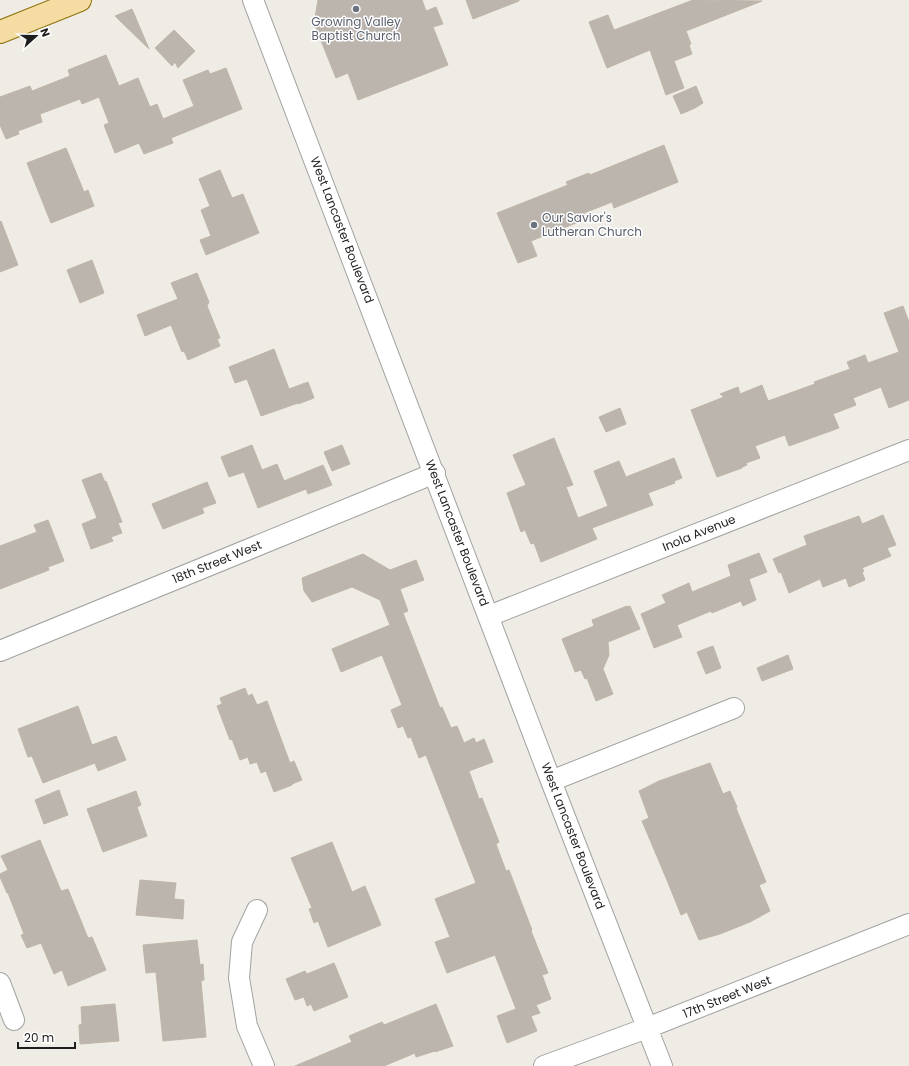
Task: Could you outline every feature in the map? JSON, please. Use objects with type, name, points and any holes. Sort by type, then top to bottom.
[{"type":"main road","points":[[0,32],[80,0]]},
{"type":"street","name":"West Lancaster Boulevard","points":[[254,0],[551,781],[662,1066]]},
{"type":"street","name":"Inola Avenue","points":[[489,616],[909,450]]},
{"type":"street","name":"18th Street West","points":[[0,651],[435,473]]},
{"type":"street","points":[[551,781],[734,708]]},
{"type":"street","points":[[257,910],[242,942],[239,978],[247,1026],[264,1066]]},
{"type":"street","name":"17th Street West","points":[[544,1066],[647,1028],[909,924]]},
{"type":"street","points":[[0,983],[14,1020]]},
{"type":"building","points":[[318,0],[422,0],[426,11],[436,7],[443,24],[433,27],[448,65],[358,100],[348,73],[336,78],[314,23]]},
{"type":"building","points":[[466,0],[519,0],[519,1],[473,19]]},
{"type":"building","points":[[693,0],[762,1],[686,31],[691,44],[689,45],[692,54],[674,61],[684,88],[666,95],[650,50],[607,68],[589,22],[608,15],[614,30]]},
{"type":"building","points":[[132,9],[149,49],[115,16]]},
{"type":"building","points":[[174,30],[195,51],[178,68],[175,62],[172,66],[155,48]]},
{"type":"building","points":[[106,55],[119,86],[138,78],[150,107],[157,104],[163,119],[194,106],[183,80],[208,70],[210,74],[226,68],[242,109],[171,138],[173,143],[144,154],[139,143],[115,153],[104,125],[109,123],[99,97],[82,104],[80,99],[40,114],[42,122],[18,131],[19,134],[6,139],[0,125],[0,97],[30,86],[32,91],[70,76],[68,70]]},
{"type":"building","points":[[696,86],[703,103],[681,114],[673,96]]},
{"type":"building","points":[[664,145],[678,182],[614,208],[612,202],[584,213],[586,219],[531,241],[537,256],[518,263],[497,213],[568,185],[566,182],[589,173],[590,175]]},
{"type":"building","points":[[66,148],[84,192],[88,190],[94,206],[51,223],[27,163]]},
{"type":"building","points":[[220,170],[232,198],[243,194],[259,233],[206,255],[200,240],[211,236],[201,210],[210,206],[199,179]]},
{"type":"building","points":[[1,221],[18,265],[0,272],[0,222]]},
{"type":"building","points":[[92,260],[104,293],[80,303],[67,270]]},
{"type":"building","points":[[197,273],[209,302],[207,306],[220,338],[217,339],[220,346],[188,360],[184,351],[182,352],[171,325],[145,336],[137,315],[178,299],[171,283]]},
{"type":"building","points":[[903,306],[909,322],[909,400],[889,408],[881,387],[853,398],[856,405],[833,414],[839,428],[789,446],[785,435],[755,446],[760,458],[746,463],[747,465],[742,468],[717,477],[691,410],[724,397],[720,394],[738,387],[740,394],[762,385],[768,401],[815,384],[814,382],[850,369],[847,362],[865,355],[868,363],[899,352],[884,313]]},
{"type":"building","points":[[274,349],[289,389],[308,382],[314,398],[261,416],[247,379],[235,383],[229,367]]},
{"type":"building","points":[[620,408],[626,424],[606,432],[599,417]]},
{"type":"building","points":[[554,438],[573,485],[566,487],[578,518],[608,506],[594,471],[619,461],[626,477],[674,458],[682,478],[674,481],[675,483],[648,493],[653,505],[592,528],[597,539],[541,562],[534,543],[531,544],[525,530],[521,532],[507,493],[526,485],[513,455]]},
{"type":"building","points":[[252,445],[262,470],[277,464],[284,481],[323,465],[332,485],[308,494],[306,489],[258,508],[244,472],[229,477],[221,457]]},
{"type":"building","points":[[342,445],[350,464],[332,471],[324,452]]},
{"type":"building","points":[[101,473],[105,482],[106,481],[122,522],[118,523],[122,533],[111,537],[113,541],[91,549],[82,524],[97,518],[82,480]]},
{"type":"building","points":[[207,482],[216,503],[202,508],[204,513],[163,529],[152,504]]},
{"type":"building","points":[[883,515],[896,545],[887,548],[891,556],[862,568],[864,571],[862,572],[865,580],[849,587],[846,578],[823,587],[820,579],[789,593],[781,572],[779,573],[773,559],[807,545],[804,536],[859,516],[862,524]]},
{"type":"building","points":[[48,520],[64,561],[48,567],[49,570],[0,589],[0,546],[37,532],[34,525]]},
{"type":"building","points":[[759,553],[767,572],[749,579],[756,600],[743,606],[741,601],[677,625],[682,637],[654,648],[641,614],[666,603],[662,595],[689,583],[692,592],[731,576],[728,565]]},
{"type":"building","points":[[363,554],[390,570],[416,560],[424,580],[400,589],[408,611],[403,613],[440,708],[442,707],[451,728],[457,726],[464,743],[474,738],[476,743],[484,739],[493,762],[469,771],[479,799],[482,798],[499,842],[496,844],[506,871],[509,870],[548,973],[542,975],[551,999],[536,1005],[540,1013],[531,1016],[537,1031],[507,1043],[497,1016],[516,1009],[495,955],[447,973],[435,942],[450,937],[435,899],[476,883],[426,755],[419,758],[411,737],[408,738],[403,726],[398,728],[391,710],[402,705],[382,655],[341,672],[332,649],[390,625],[380,600],[352,587],[312,602],[304,591],[302,578]]},
{"type":"building","points":[[630,606],[640,629],[608,642],[609,655],[603,669],[613,694],[596,701],[587,678],[585,679],[581,670],[575,672],[562,639],[594,626],[592,620]]},
{"type":"building","points":[[713,646],[721,668],[706,674],[697,652]]},
{"type":"building","points":[[788,655],[793,669],[762,681],[757,668]]},
{"type":"building","points":[[245,688],[248,696],[252,694],[257,705],[267,701],[290,763],[294,761],[302,780],[274,792],[266,771],[261,773],[257,762],[250,764],[248,757],[240,760],[232,739],[230,740],[217,706],[222,704],[220,698]]},
{"type":"building","points":[[78,706],[92,745],[116,736],[126,760],[98,771],[95,763],[43,783],[32,756],[28,757],[18,729]]},
{"type":"building","points":[[710,763],[723,794],[730,791],[737,807],[736,808],[766,882],[759,885],[770,911],[750,922],[720,934],[699,940],[687,912],[681,915],[642,821],[649,818],[639,791],[659,781]]},
{"type":"building","points":[[59,790],[68,815],[44,824],[35,800]]},
{"type":"building","points":[[136,791],[141,805],[137,807],[147,836],[103,852],[87,809]]},
{"type":"building","points":[[40,840],[61,891],[68,889],[88,938],[92,937],[106,970],[68,986],[62,970],[54,974],[41,943],[27,948],[21,935],[24,934],[0,877],[0,874],[8,870],[1,856]]},
{"type":"building","points":[[332,842],[352,892],[365,886],[381,925],[328,947],[318,921],[314,923],[309,909],[312,908],[291,858]]},
{"type":"building","points":[[140,880],[176,883],[174,899],[184,900],[183,919],[136,915]]},
{"type":"building","points":[[197,940],[200,965],[203,964],[204,980],[201,981],[206,1037],[163,1041],[156,972],[146,973],[143,945]]},
{"type":"building","points":[[334,963],[348,997],[314,1011],[311,1004],[307,1006],[304,997],[295,1000],[286,979],[305,971],[307,974]]},
{"type":"building","points":[[115,1004],[119,1041],[80,1044],[79,1025],[82,1024],[81,1007]]},
{"type":"building","points":[[436,1004],[453,1046],[416,1057],[415,1053],[384,1066],[295,1066],[352,1042],[349,1036],[382,1022],[384,1025]]},
{"type":"place","name":"Growing Valley Baptist Church","points":[[356,9]]},
{"type":"place","name":"Our Savior's Lutheran Church","points":[[534,225]]}]
